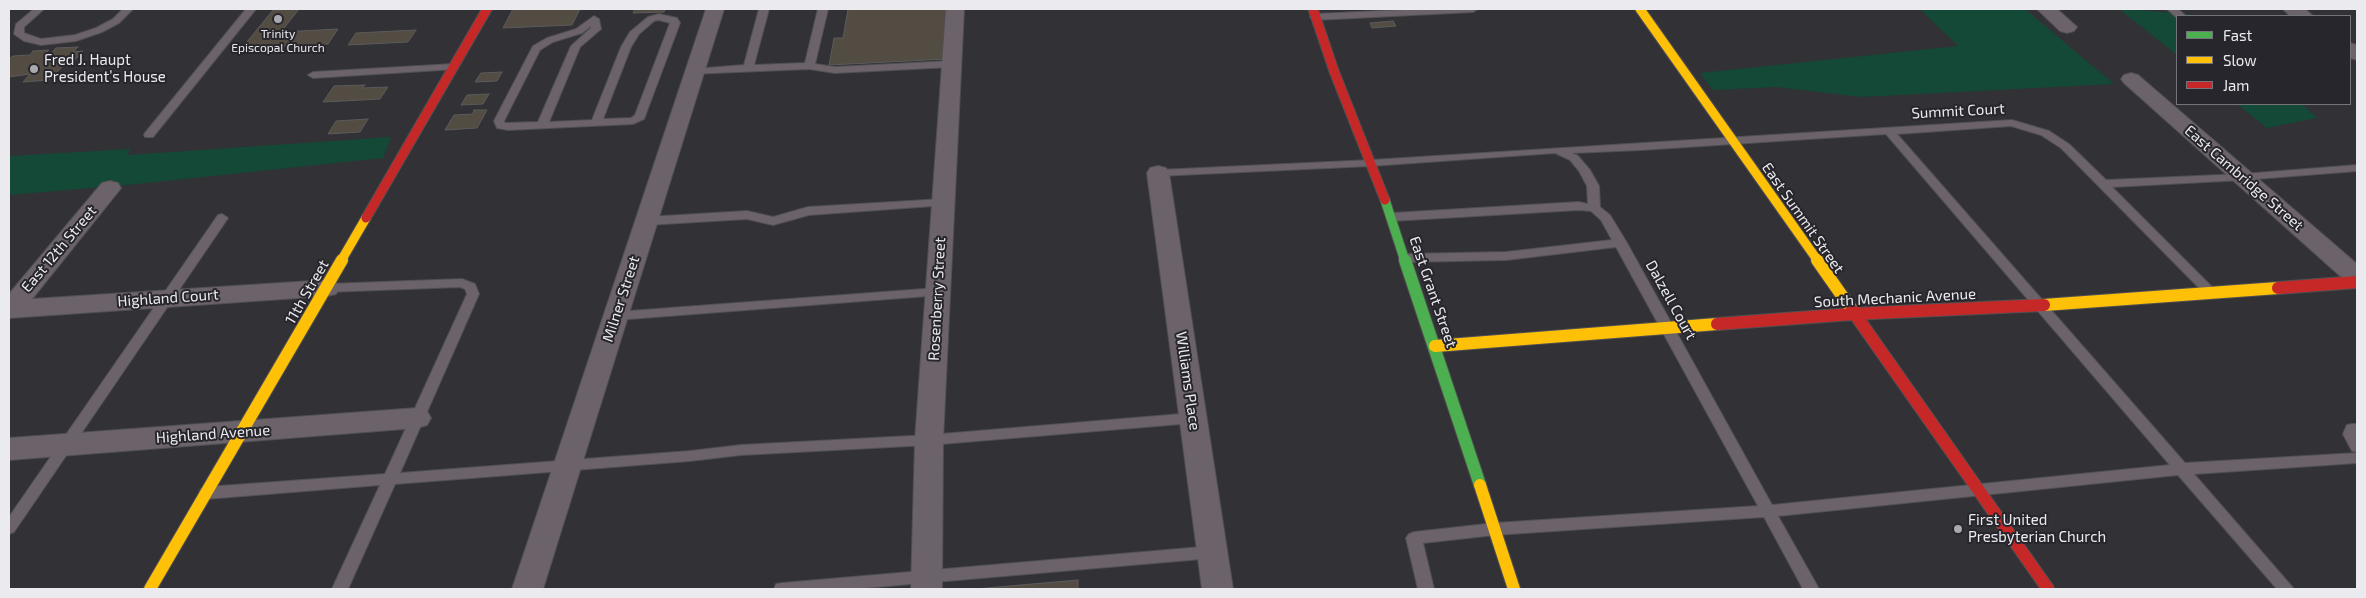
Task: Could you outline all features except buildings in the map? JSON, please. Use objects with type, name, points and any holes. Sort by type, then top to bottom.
[{"type":"street","name":"11th Street","points":[[150,589],[327,288],[487,9]]},
{"type":"street","name":"Milner Street","points":[[527,589],[715,9]]},
{"type":"street","name":"Rosenberry Street","points":[[926,583],[929,440],[954,9]]},
{"type":"street","name":"East Summit Street","points":[[1640,9],[1852,314],[2048,589]]},
{"type":"street","points":[[2046,9],[2067,27]]},
{"type":"street","name":"East Grant Street","points":[[1314,13],[1334,72],[1392,217],[1436,346],[1514,589]]},
{"type":"street","name":"East Cambridge Street","points":[[2131,79],[2357,277]]},
{"type":"street","name":"Williams Place","points":[[1158,174],[1218,589]]},
{"type":"street","name":"East 12th Street","points":[[9,309],[110,188]]},
{"type":"street","name":"South Mechanic Avenue","points":[[1436,346],[1852,314],[2038,305],[2357,282]]},
{"type":"street","name":"Highland Court","points":[[9,309],[327,288]]},
{"type":"street","name":"Highland Avenue","points":[[9,449],[417,418]]},
{"type":"lane","points":[[39,9],[19,26],[19,34],[27,39],[41,42],[76,38],[100,30],[116,21],[128,9]]},
{"type":"lane","points":[[149,135],[251,9]]},
{"type":"lane","points":[[748,68],[764,9]]},
{"type":"lane","points":[[809,66],[823,9]]},
{"type":"lane","points":[[1314,13],[1473,9]]},
{"type":"lane","points":[[542,125],[576,46],[596,29],[595,16],[579,31],[550,40],[536,48],[499,122],[501,126],[508,127],[542,125],[596,123],[632,121],[640,117],[675,23],[674,20],[659,17],[651,19],[634,32],[626,46],[596,123]]},
{"type":"lane","points":[[694,72],[809,66],[835,70],[951,64]]},
{"type":"lane","points":[[313,75],[453,67]]},
{"type":"lane","name":"Summit Court","points":[[1158,174],[1371,163],[2012,123],[2045,133],[2065,146],[2210,292]]},
{"type":"lane","points":[[1888,130],[2286,589]]},
{"type":"lane","points":[[1392,217],[1579,206],[1594,208],[1593,186],[1584,170],[1574,158],[1557,150]]},
{"type":"lane","points":[[2103,184],[2243,177],[2357,168]]},
{"type":"lane","points":[[647,221],[747,215],[773,221],[808,211],[943,203]]},
{"type":"lane","name":"Dalzell Court","points":[[1594,208],[1606,218],[1811,589]]},
{"type":"lane","points":[[9,528],[222,218]]},
{"type":"lane","points":[[1406,258],[1506,256],[1620,243]]},
{"type":"lane","points":[[327,288],[462,282],[471,287],[473,294],[340,589]]},
{"type":"lane","points":[[616,316],[938,292]]},
{"type":"lane","points":[[206,493],[690,456],[741,450],[929,440],[1193,418]]},
{"type":"lane","points":[[2357,429],[2352,429],[2350,434],[2357,447]]},
{"type":"lane","points":[[1426,589],[1414,538],[1495,530],[1768,511],[2180,469],[2357,458]]},
{"type":"lane","points":[[782,589],[926,583],[1213,552]]},
{"type":"green space","points":[[1920,9],[2025,9],[2114,84],[1861,97],[1776,87],[1713,90],[1700,73],[1958,46]]},
{"type":"green space","points":[[2119,9],[2196,15],[2176,15],[2176,54]]},
{"type":"green space","points":[[2238,105],[2303,105],[2317,118],[2267,128]]},
{"type":"green space","points":[[391,137],[383,158],[137,184],[9,195],[9,156],[131,149],[127,155]]},
{"type":"traffic: fast","points":[[1385,200],[1480,485]]},
{"type":"traffic: slow","points":[[1640,9],[1852,310]]},
{"type":"traffic: slow","points":[[150,589],[366,218]]},
{"type":"traffic: slow","points":[[2044,305],[2278,288]]},
{"type":"traffic: slow","points":[[1435,346],[1717,324]]},
{"type":"traffic: slow","points":[[1480,485],[1514,589]]},
{"type":"traffic: jam","points":[[366,218],[487,9]]},
{"type":"traffic: jam","points":[[1313,9],[1334,71],[1385,200]]},
{"type":"traffic: jam","points":[[2278,288],[2357,282]]},
{"type":"traffic: jam","points":[[1717,324],[1852,314],[2044,305]]},
{"type":"traffic: jam","points":[[1852,310],[2048,589]]},
{"type":"place","name":"Trinity Episcopal Church","points":[[278,19]]},
{"type":"place","name":"Fred J. Haupt President’s House","points":[[34,69]]},
{"type":"place","name":"First United Presbyterian Church","points":[[1958,529]]}]
